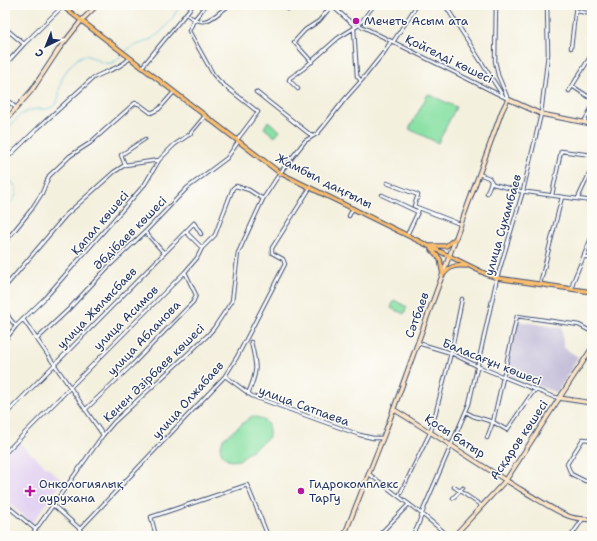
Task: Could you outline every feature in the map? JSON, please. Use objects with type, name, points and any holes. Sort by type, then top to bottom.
[{"type":"main road","name":"Жамбыл даңғылы","points":[[62,6],[280,173],[470,267],[497,278],[592,292]]},
{"type":"main road","points":[[428,246],[446,246],[455,239]]},
{"type":"main road","points":[[428,246],[440,259],[442,275]]},
{"type":"main road","points":[[442,275],[451,266],[457,265],[470,267]]},
{"type":"street","points":[[5,121],[32,90],[59,49],[81,21],[97,5]]},
{"type":"street","points":[[142,68],[193,5]]},
{"type":"street","points":[[194,20],[206,5]]},
{"type":"street","points":[[186,14],[194,20],[208,21],[230,5]]},
{"type":"street","points":[[288,9],[291,5]]},
{"type":"street","points":[[312,62],[294,42],[304,30],[319,21],[331,5],[355,28],[357,76],[361,81]]},
{"type":"street","points":[[298,89],[288,79],[312,62],[338,38],[360,25],[374,5]]},
{"type":"street","name":"Кенен Әзірбаев көшесі","points":[[30,536],[114,422],[214,328],[232,301],[238,253],[263,199],[304,141],[318,133],[324,127],[345,99],[386,51],[417,5]]},
{"type":"street","points":[[446,5],[503,96]]},
{"type":"street","points":[[496,5],[495,61],[498,75],[508,99],[541,114],[592,124]]},
{"type":"street","name":"улица Сухамбаев","points":[[412,536],[417,528],[469,404],[497,278],[523,191],[541,114],[548,54],[547,5]]},
{"type":"street","points":[[571,48],[577,11],[576,5]]},
{"type":"street","points":[[5,65],[62,6]]},
{"type":"street","points":[[577,11],[592,13]]},
{"type":"street","name":"Әбдібаев көшесі","points":[[37,339],[68,310],[108,267],[145,232],[187,188],[226,158],[258,112],[223,85],[213,74],[189,31],[194,20]]},
{"type":"street","name":"Қойгелді көшесі","points":[[360,25],[508,99]]},
{"type":"street","points":[[5,28],[24,44]]},
{"type":"street","points":[[569,91],[592,54]]},
{"type":"street","points":[[6,159],[93,78],[103,72],[119,66],[130,58]]},
{"type":"street","points":[[572,86],[592,99]]},
{"type":"street","points":[[5,242],[31,210],[42,193],[49,176],[70,156],[90,143],[118,117],[136,104],[139,104],[151,113],[159,110],[174,92]]},
{"type":"street","points":[[256,92],[312,136]]},
{"type":"street","points":[[5,98],[16,108]]},
{"type":"street","name":"Сәтбаев","points":[[344,536],[383,438],[460,224],[502,111],[508,99]]},
{"type":"street","points":[[584,122],[592,107]]},
{"type":"street","name":"Қапал көшесі","points":[[5,340],[16,326],[45,298],[145,184],[159,160],[174,145],[190,134],[205,116]]},
{"type":"street","points":[[125,165],[121,156],[145,139]]},
{"type":"street","points":[[552,195],[561,150],[592,155]]},
{"type":"street","points":[[5,287],[66,215],[114,172],[125,165],[159,160]]},
{"type":"street","points":[[578,198],[592,168]]},
{"type":"street","points":[[479,174],[489,178],[493,184],[523,191],[592,201]]},
{"type":"street","points":[[487,193],[491,182]]},
{"type":"street","points":[[387,183],[417,194],[418,195],[414,206],[460,224]]},
{"type":"street","name":"улица Асимов","points":[[5,454],[185,272],[197,258],[202,248],[215,235],[233,188],[240,186],[263,199]]},
{"type":"street","name":"улица Олжабаев","points":[[80,529],[225,376],[237,357],[284,264],[283,259],[272,253],[272,248],[310,188]]},
{"type":"street","points":[[382,195],[418,212]]},
{"type":"street","points":[[540,284],[562,197]]},
{"type":"street","points":[[349,216],[353,208]]},
{"type":"street","points":[[407,235],[419,208]]},
{"type":"street","points":[[201,234],[194,223],[185,231],[202,248]]},
{"type":"street","name":"улица Жылысбаев","points":[[5,415],[185,231]]},
{"type":"street","points":[[145,232],[164,253]]},
{"type":"street","points":[[572,289],[592,236]]},
{"type":"street","points":[[584,257],[592,257]]},
{"type":"street","name":"улица Абланова","points":[[85,410],[134,364],[193,302],[196,295],[185,272]]},
{"type":"street","points":[[399,496],[431,431],[462,299]]},
{"type":"street","points":[[5,310],[16,326]]},
{"type":"street","points":[[487,438],[493,422],[516,316],[579,325],[592,332]]},
{"type":"street","points":[[23,319],[103,435]]},
{"type":"street","points":[[248,394],[256,375],[256,365],[251,342]]},
{"type":"street","name":"Баласағұн көшесі","points":[[418,343],[450,353],[477,366],[559,398]]},
{"type":"street","name":"Асқаров көшесі","points":[[454,536],[506,480],[529,447],[592,348]]},
{"type":"street","name":"улица Сатпаева","points":[[225,376],[252,396],[354,433],[373,438],[383,438]]},
{"type":"street","points":[[466,412],[473,416],[493,422],[507,430],[535,389]]},
{"type":"street","points":[[559,398],[592,403]]},
{"type":"street","name":"Қосы батыр","points":[[393,410],[431,431],[506,480],[569,516],[583,520],[592,520]]},
{"type":"street","points":[[592,440],[583,439],[567,464],[571,474],[585,481],[592,482]]},
{"type":"street","points":[[368,474],[399,496],[449,536]]},
{"type":"street","points":[[156,536],[151,517],[247,485],[268,536]]},
{"type":"street","points":[[454,487],[461,490],[483,506]]},
{"type":"street","points":[[453,498],[461,490]]},
{"type":"street","points":[[5,504],[35,529]]},
{"type":"street","points":[[378,536],[409,504]]},
{"type":"street","points":[[53,505],[80,529],[82,536]]},
{"type":"street","points":[[571,536],[583,520]]},
{"type":"shaded area","points":[[517,321],[562,328],[563,347],[578,357],[557,393],[505,373]]},
{"type":"shaded area","name":"Онкологиялық аурухана","points":[[17,441],[63,481],[32,523],[5,500],[5,455]]},
{"type":"green space","points":[[428,94],[456,107],[438,143],[409,129]]},
{"type":"green space","points":[[268,121],[280,131],[275,137],[264,128]]},
{"type":"green space","points":[[394,300],[407,307],[404,314],[391,308]]},
{"type":"green space","points":[[252,416],[266,422],[269,428],[269,437],[239,460],[231,461],[223,456],[220,448],[223,439]]},
{"type":"waterway","points":[[125,52],[135,45],[158,35],[170,21],[180,5]]},
{"type":"waterway","points":[[5,134],[22,114],[31,110],[49,108],[55,105],[58,99],[63,76],[76,60],[85,55],[101,62],[110,63],[116,61],[122,54]]},
{"type":"waterway","points":[[5,175],[14,184],[17,192],[14,199],[5,208]]},
{"type":"place","name":"Мечеть Асым ата","points":[[356,21]]},
{"type":"place","name":"Онкологиялық аурухана","points":[[30,491]]},
{"type":"place","name":"Гидрокомплекс ТарГу","points":[[301,491]]}]
